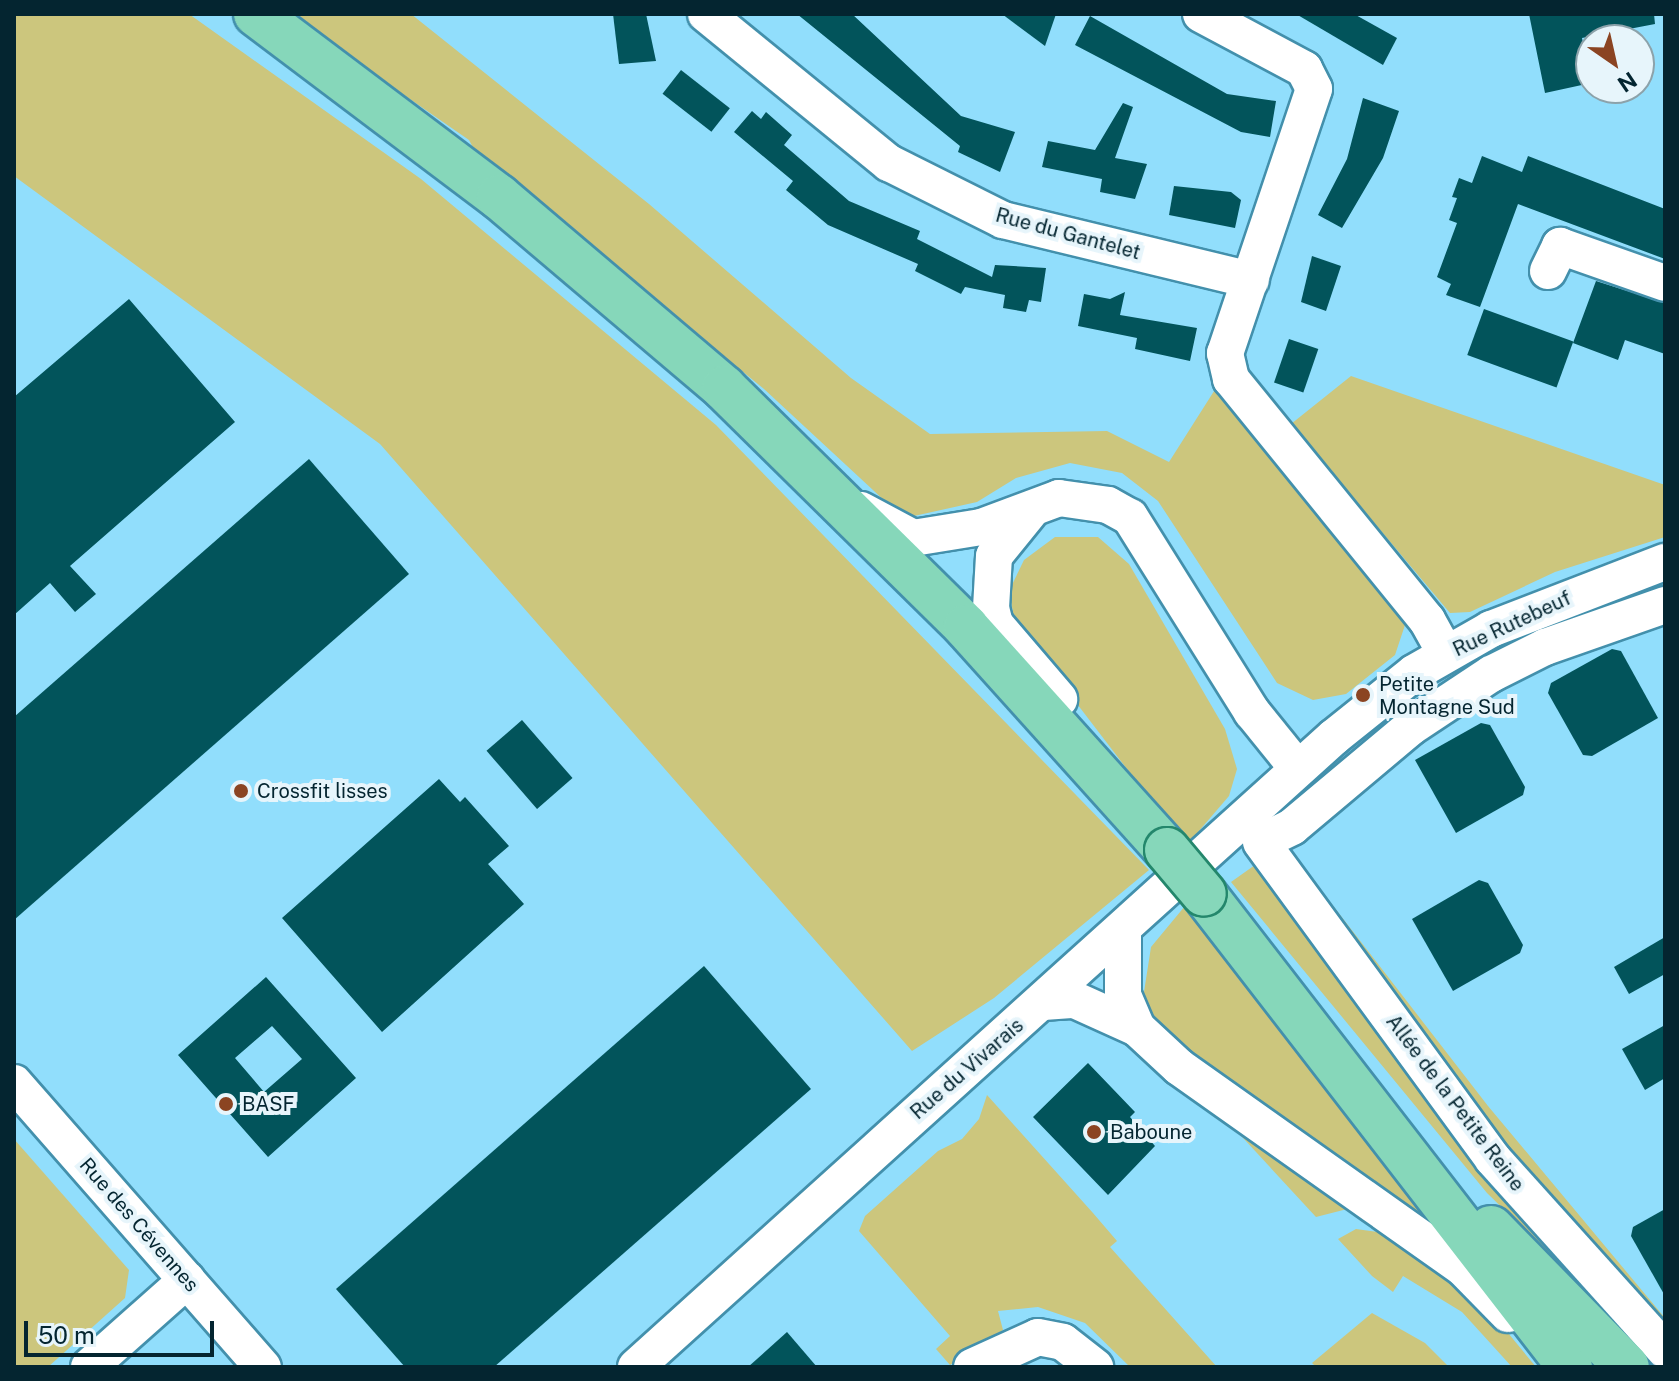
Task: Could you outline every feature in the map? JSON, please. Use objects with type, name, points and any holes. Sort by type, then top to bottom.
[{"type":"main road","points":[[256,14],[499,197],[822,480],[1106,776],[1204,894],[1384,1122],[1570,1367]]},
{"type":"main road","points":[[1384,1122],[1627,1367]]},
{"type":"street","name":"Rue du Gantelet","points":[[706,14],[889,163],[1003,220],[1251,280]]},
{"type":"street","points":[[1201,14],[1313,78],[1251,280],[1225,353],[1231,379],[1427,620],[1446,654]]},
{"type":"street","points":[[1548,271],[1560,246],[1665,283]]},
{"type":"street","points":[[822,480],[873,518],[913,538],[941,537],[1030,512],[1059,498],[1084,499],[1130,517],[1252,712],[1298,769]]},
{"type":"street","points":[[1030,512],[1001,540],[990,569],[995,624],[1063,704],[1106,776]]},
{"type":"street","name":"Rue Rutebeuf","points":[[1298,769],[1446,654],[1491,629],[1665,562]]},
{"type":"street","name":"Allée de la Petite Reine","points":[[1665,605],[1545,647],[1491,674],[1411,727],[1292,827],[1261,842],[1493,1159],[1665,1350]]},
{"type":"street","name":"Rue du Vivarais","points":[[636,1367],[1298,769]]},
{"type":"street","points":[[1123,929],[1123,995],[1137,1028]]},
{"type":"street","points":[[1043,1002],[1075,1000],[1137,1028],[1179,1067],[1464,1269],[1552,1367]]},
{"type":"street","name":"Rue des Cévennes","points":[[14,1083],[263,1367]]},
{"type":"street","points":[[89,1367],[187,1280]]},
{"type":"street","points":[[972,1367],[1038,1337],[1063,1342],[1095,1367]]},
{"type":"shaded area","points":[[14,14],[189,14],[421,179],[716,425],[1149,870],[994,998],[912,1051],[380,444],[14,176]]},
{"type":"shaded area","points":[[287,14],[411,14],[649,204],[851,378],[930,434],[1107,431],[1169,462],[1216,388],[1407,619],[1395,655],[1346,694],[1313,700],[1277,683],[1158,501],[1122,473],[1070,463],[1016,478],[977,502],[914,516],[887,503],[764,389],[477,155],[469,140]]},
{"type":"shaded area","points":[[1351,376],[1665,485],[1665,537],[1555,572],[1470,612],[1450,613],[1291,424]]},
{"type":"shaded area","points":[[1055,537],[1098,537],[1129,564],[1225,729],[1237,769],[1229,796],[1186,846],[1015,623],[1009,591],[1024,560]]},
{"type":"shaded area","points":[[1296,858],[1488,1106],[1665,1318],[1665,1367],[1487,1193],[1231,882],[1262,860]]},
{"type":"shaded area","points":[[1185,906],[1475,1260],[1175,1050],[1134,999],[1144,992],[1151,947]]},
{"type":"shaded area","points":[[987,1095],[1117,1241],[1110,1247],[1217,1367],[1130,1367],[1085,1323],[1038,1307],[998,1311],[1003,1330],[950,1365],[936,1349],[950,1336],[859,1231],[865,1216],[938,1151],[962,1139],[979,1119]]},
{"type":"shaded area","points":[[1207,1099],[1355,1207],[1316,1217]]},
{"type":"shaded area","points":[[14,1139],[129,1270],[125,1298],[48,1367],[14,1367]]},
{"type":"shaded area","points":[[1356,1229],[1392,1234],[1485,1305],[1536,1367],[1512,1367],[1462,1312],[1403,1276],[1393,1292],[1372,1276],[1338,1239]]},
{"type":"shaded area","points":[[1372,1313],[1425,1343],[1449,1367],[1316,1367],[1312,1363]]},
{"type":"building","points":[[613,14],[646,14],[656,61],[619,64]]},
{"type":"building","points":[[797,14],[852,14],[961,116],[1015,132],[1000,172],[958,152],[960,146]]},
{"type":"building","points":[[1002,14],[1056,14],[1045,46]]},
{"type":"building","points":[[1296,14],[1354,14],[1397,38],[1383,65]]},
{"type":"building","points":[[1529,14],[1654,14],[1655,24],[1575,24],[1575,86],[1545,93]]},
{"type":"building","points":[[1090,16],[1227,94],[1276,101],[1270,137],[1241,132],[1075,45]]},
{"type":"building","points":[[681,70],[730,108],[711,132],[663,94]]},
{"type":"building","points":[[1363,98],[1399,111],[1383,158],[1342,228],[1318,215],[1347,159]]},
{"type":"building","points":[[1123,103],[1133,107],[1115,158],[1147,164],[1135,199],[1100,192],[1102,179],[1042,167],[1048,141],[1095,150]]},
{"type":"building","points":[[752,111],[761,119],[766,112],[792,135],[784,145],[849,201],[920,231],[917,239],[992,277],[995,265],[1046,268],[1041,302],[1029,300],[1026,312],[1003,308],[1005,295],[965,287],[961,294],[915,271],[918,264],[828,225],[786,190],[793,181],[734,132]]},
{"type":"building","points":[[1482,156],[1522,172],[1528,156],[1665,209],[1665,259],[1518,204],[1480,307],[1446,295],[1451,284],[1437,277],[1457,223],[1449,220],[1457,198],[1452,197],[1459,178],[1472,183]]},
{"type":"building","points":[[1174,186],[1231,192],[1241,200],[1235,228],[1169,215]]},
{"type":"building","points":[[1312,256],[1341,266],[1326,311],[1301,302]]},
{"type":"building","points":[[1596,281],[1665,303],[1665,354],[1625,340],[1618,360],[1573,343]]},
{"type":"building","points":[[1125,292],[1120,315],[1197,328],[1190,361],[1135,349],[1137,338],[1078,326],[1084,294],[1110,299]]},
{"type":"building","points":[[129,299],[235,422],[70,566],[96,594],[75,612],[50,583],[14,615],[14,397]]},
{"type":"building","points":[[1484,309],[1573,341],[1557,388],[1467,355]]},
{"type":"building","points":[[1289,339],[1318,349],[1303,393],[1274,382]]},
{"type":"building","points":[[309,459],[409,574],[14,920],[14,717]]},
{"type":"building","points":[[1612,649],[1621,651],[1658,718],[1592,756],[1583,755],[1548,693],[1551,683]]},
{"type":"building","points":[[522,720],[573,778],[537,809],[487,751]]},
{"type":"building","points":[[1481,723],[1490,725],[1525,787],[1523,795],[1456,833],[1415,760]]},
{"type":"building","points":[[439,779],[460,802],[465,797],[509,846],[488,864],[524,904],[382,1032],[282,918]]},
{"type":"building","points":[[1479,880],[1488,883],[1523,945],[1520,953],[1453,991],[1412,919]]},
{"type":"building","points":[[1665,937],[1665,974],[1629,994],[1614,967]]},
{"type":"building","points":[[704,966],[811,1089],[494,1367],[405,1367],[336,1289]]},
{"type":"building","points":[[266,977],[356,1078],[268,1157],[178,1055]],"holes":[[[272,1026],[302,1059],[264,1092],[235,1058]]]},
{"type":"building","points":[[1665,1025],[1665,1078],[1645,1090],[1622,1049]]},
{"type":"building","name":"Baboune","points":[[1088,1063],[1135,1112],[1130,1117],[1155,1146],[1108,1195],[1033,1117]]},
{"type":"building","points":[[1665,1209],[1665,1296],[1631,1236],[1633,1227]]},
{"type":"building","points":[[787,1332],[817,1367],[748,1367]]},
{"type":"place","name":"Petite Montagne Sud","points":[[1363,695]]},
{"type":"place","name":"Crossfit lisses","points":[[241,791]]},
{"type":"place","name":"BASF","points":[[226,1104]]},
{"type":"place","name":"Baboune","points":[[1094,1132]]}]
